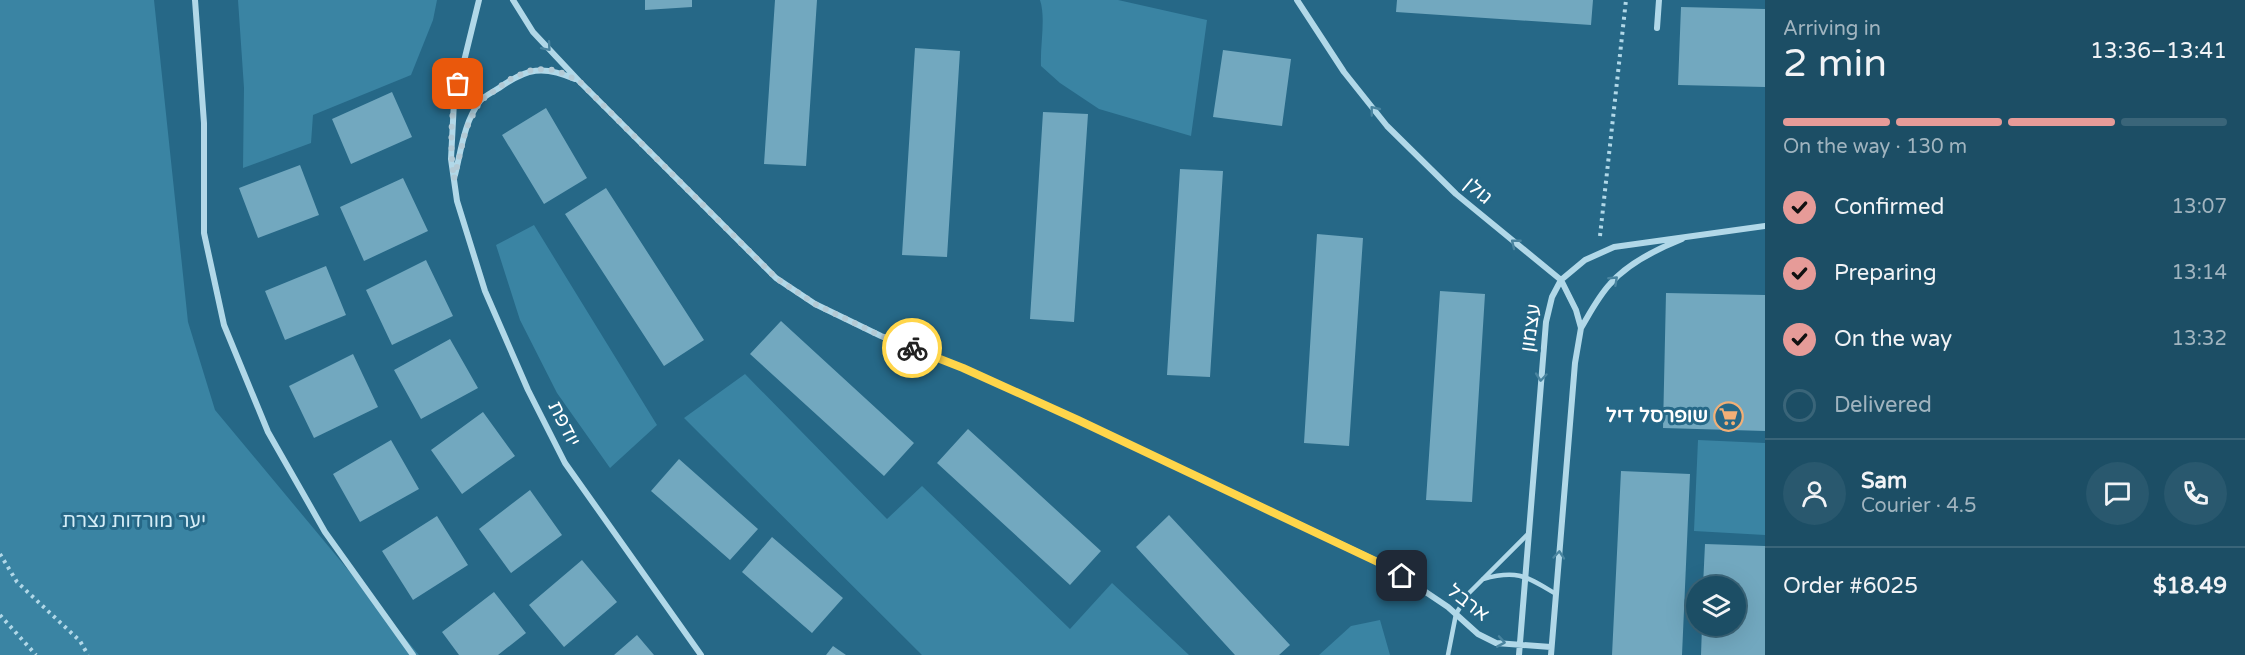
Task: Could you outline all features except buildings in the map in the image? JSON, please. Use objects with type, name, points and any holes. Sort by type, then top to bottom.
[{"type":"street","points":[[195,0],[204,123],[204,233],[224,325],[268,432],[325,532],[413,655]]},
{"type":"street","name":"יודפת","points":[[479,0],[454,102],[452,159],[457,201],[485,291],[528,390],[565,463],[701,655]]},
{"type":"street","name":"ארבל","points":[[513,0],[533,32],[579,81],[776,278],[815,304],[881,336],[963,368],[1386,566],[1456,614],[1478,634],[1496,643],[1551,646]]},
{"type":"street","name":"גולן","points":[[1297,0],[1344,72],[1387,126],[1456,195],[1561,280]]},
{"type":"street","points":[[1657,28],[1659,0]]},
{"type":"street","name":"יודפת","points":[[454,179],[466,129],[480,101],[512,78],[534,69],[556,70],[579,81]]},
{"type":"street","points":[[1561,280],[1585,260],[1614,247],[1765,226]]},
{"type":"street","points":[[1551,655],[1575,363],[1581,327],[1611,281],[1633,264],[1665,246],[1697,234]]},
{"type":"street","name":"עצמון","points":[[1561,280],[1576,310],[1581,327]]},
{"type":"street","name":"עצמון","points":[[1519,655],[1546,322],[1552,297],[1561,280]]},
{"type":"lane","points":[[1448,655],[1456,614],[1468,594],[1528,533]]},
{"type":"lane","points":[[1482,579],[1500,574],[1525,575],[1556,594]]},
{"type":"path","points":[[1598,254],[1626,0]]},
{"type":"path","points":[[0,554],[17,582],[80,641],[88,655]]},
{"type":"path","points":[[0,615],[36,655]]},
{"type":"green space","name":"יער מורדות נצרת","points":[[0,0],[154,0],[188,322],[215,410],[419,655],[0,655]]},
{"type":"green space","points":[[238,0],[437,0],[433,20],[411,75],[313,115],[311,143],[243,168],[244,88]]},
{"type":"green space","points":[[1040,0],[1118,0],[1207,20],[1191,136],[1099,109],[1060,83],[1041,66],[1043,23]]},
{"type":"green space","points":[[534,225],[657,425],[610,468],[557,393],[520,320],[496,245]]},
{"type":"green space","points":[[745,374],[887,519],[922,486],[1070,629],[1112,583],[1189,655],[922,655],[684,418]]},
{"type":"green space","points":[[1698,440],[1765,443],[1765,535],[1694,531]]},
{"type":"green space","points":[[1380,620],[1390,655],[1319,655],[1351,626]]},
{"type":"way so far","points":[[458,84],[454,102],[452,159],[454,179],[466,129],[480,101],[512,78],[534,69],[556,70],[579,81],[776,278],[815,304],[881,336],[912,348]]},
{"type":"place","name":"שופרסל דיל","points":[[1729,416]]},
{"type":"route","points":[[912,348],[963,368],[1097,429],[1386,566],[1402,576]]}]
